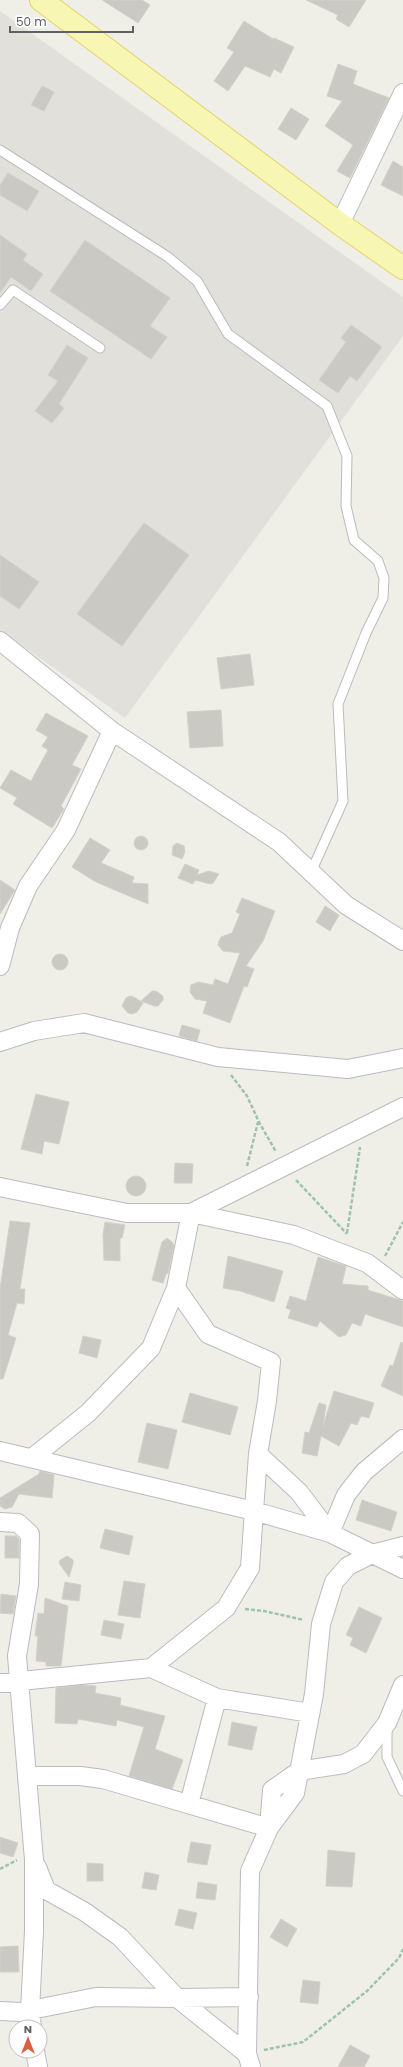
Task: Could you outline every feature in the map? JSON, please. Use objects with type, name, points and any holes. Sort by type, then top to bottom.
[{"type":"main road","points":[[42,0],[340,224],[403,268]]},
{"type":"street","points":[[340,224],[403,93]]},
{"type":"street","points":[[0,641],[112,731],[279,842],[346,905],[403,941]]},
{"type":"street","points":[[0,966],[10,928],[28,886],[66,830],[112,731]]},
{"type":"street","points":[[0,1042],[34,1031],[84,1023],[218,1057],[348,1069],[403,1058]]},
{"type":"street","points":[[191,1213],[403,1107]]},
{"type":"street","points":[[0,1187],[127,1213],[191,1213],[294,1235],[367,1263],[403,1290]]},
{"type":"street","points":[[32,1458],[88,1413],[151,1348],[176,1288],[191,1213]]},
{"type":"street","points":[[151,1668],[226,1608],[250,1568],[258,1454],[267,1401],[270,1362],[208,1334],[176,1288]]},
{"type":"street","points":[[330,1533],[346,1495],[364,1472],[403,1439]]},
{"type":"street","points":[[0,1450],[254,1511],[330,1533],[403,1569]]},
{"type":"street","points":[[258,1454],[299,1492],[330,1533]]},
{"type":"street","points":[[0,1522],[18,1523],[30,1534],[29,1584],[17,1656],[34,1860],[34,1931],[31,2019]]},
{"type":"street","points":[[249,2060],[250,1870],[270,1828],[295,1793],[310,1712],[321,1624],[334,1582],[348,1566],[372,1554],[403,1546]]},
{"type":"street","points":[[0,1683],[151,1668],[217,1698],[310,1712]]},
{"type":"street","points":[[299,1771],[344,1764],[363,1754],[387,1723],[403,1685]]},
{"type":"street","points":[[189,1804],[217,1698]]},
{"type":"street","points":[[27,1776],[80,1776],[103,1779],[270,1828]]},
{"type":"street","points":[[34,1860],[46,1890],[85,1912],[120,1937],[177,1998],[249,2060]]},
{"type":"street","points":[[31,2019],[96,1997],[249,1997]]},
{"type":"street","points":[[0,2011],[21,2012],[31,2019]]},
{"type":"lane","points":[[0,150],[168,257],[197,281],[228,334],[327,406],[347,456],[346,506],[354,540],[378,561],[384,578],[384,598],[366,633],[338,704],[343,801],[311,872]]},
{"type":"lane","points":[[0,305],[13,290],[100,348]]},
{"type":"lane","points":[[387,1723],[388,1757],[403,1791]]},
{"type":"path","points":[[218,1057],[247,1096],[259,1122],[284,1167],[347,1234]]},
{"type":"path","points":[[238,1190],[250,1157],[259,1122]]},
{"type":"path","points":[[344,1254],[364,1127]]},
{"type":"path","points":[[378,1271],[403,1222]]},
{"type":"path","points":[[226,1608],[264,1611],[321,1624]]},
{"type":"path","points":[[249,2060],[303,2042],[367,1991],[399,1958],[403,1949]]},
{"type":"shaded area","points":[[0,11],[403,297],[403,336],[125,718],[0,630]]},
{"type":"building","points":[[102,0],[142,0],[150,5],[138,23]]},
{"type":"building","points":[[306,0],[366,0],[349,27],[336,19],[338,15]]},
{"type":"building","points":[[244,21],[273,39],[274,38],[294,47],[281,73],[274,69],[270,77],[245,66],[228,91],[214,81],[234,52],[227,48]]},
{"type":"building","points":[[338,64],[357,71],[353,84],[389,98],[350,178],[337,171],[353,145],[325,126],[342,101],[327,96]]},
{"type":"building","points":[[42,86],[54,92],[44,111],[31,105]]},
{"type":"building","points":[[291,108],[309,119],[296,140],[278,129]]},
{"type":"building","points":[[393,161],[403,167],[403,196],[381,185]]},
{"type":"building","points":[[8,173],[39,191],[27,211],[0,195],[0,185]]},
{"type":"building","points":[[0,235],[27,254],[23,260],[43,274],[31,291],[11,277],[0,293]]},
{"type":"building","points":[[85,240],[170,298],[150,326],[167,337],[151,359],[50,291]]},
{"type":"building","points":[[351,325],[382,347],[357,381],[350,376],[338,393],[319,380],[346,342],[341,338]]},
{"type":"building","points":[[67,345],[88,358],[59,404],[64,408],[52,423],[35,411],[58,381],[48,375]]},
{"type":"building","points":[[144,523],[189,555],[122,646],[77,614]]},
{"type":"building","points":[[0,555],[39,582],[19,609],[0,596]]},
{"type":"building","points":[[250,654],[254,685],[221,689],[217,658]]},
{"type":"building","points":[[221,710],[223,746],[190,748],[187,712]]},
{"type":"building","points":[[46,713],[88,736],[72,765],[81,769],[61,806],[64,809],[52,828],[13,804],[17,798],[0,788],[11,770],[31,781],[48,750],[42,746],[48,737],[36,730]]},
{"type":"building","points":[[141,836],[146,838],[148,843],[146,848],[141,850],[136,848],[134,843],[136,838]]},
{"type":"building","points":[[90,838],[110,850],[101,863],[134,877],[132,883],[148,884],[148,904],[96,882],[72,867]]},
{"type":"building","points":[[177,843],[184,846],[185,852],[182,859],[172,855],[173,846]]},
{"type":"building","points":[[185,864],[199,870],[197,875],[209,871],[219,874],[213,883],[210,884],[195,880],[193,884],[178,878]]},
{"type":"building","points":[[0,880],[15,890],[0,914]]},
{"type":"building","points":[[242,898],[275,911],[263,941],[246,966],[254,969],[247,987],[244,986],[230,1023],[203,1013],[207,1001],[195,999],[190,992],[191,985],[198,982],[213,985],[215,979],[228,984],[240,953],[223,951],[218,945],[221,937],[232,933],[240,914],[236,912]]},
{"type":"building","points":[[325,906],[339,915],[330,931],[316,922]]},
{"type":"building","points":[[57,954],[63,954],[68,959],[66,968],[63,970],[57,970],[52,965],[52,959]]},
{"type":"building","points":[[152,991],[156,991],[163,996],[163,1000],[158,1006],[141,1001]]},
{"type":"building","points":[[130,996],[143,1003],[137,1012],[132,1014],[128,1013],[122,1006],[126,998]]},
{"type":"building","points":[[182,1025],[200,1030],[197,1041],[179,1036]]},
{"type":"building","points":[[36,1094],[69,1102],[59,1144],[44,1141],[42,1154],[21,1149]]},
{"type":"building","points":[[175,1163],[193,1164],[192,1183],[174,1183]]},
{"type":"building","points":[[136,1176],[143,1179],[146,1186],[143,1193],[136,1196],[129,1193],[126,1186],[129,1179]]},
{"type":"building","points":[[10,1221],[30,1223],[20,1289],[25,1289],[24,1304],[17,1303],[8,1335],[16,1338],[3,1379],[0,1379],[0,1289]]},
{"type":"building","points":[[105,1222],[125,1225],[122,1238],[120,1238],[120,1261],[104,1260],[103,1235]]},
{"type":"building","points":[[167,1238],[174,1245],[168,1273],[166,1274],[163,1283],[152,1280],[162,1242]]},
{"type":"building","points":[[228,1256],[283,1271],[274,1302],[240,1291],[223,1288]]},
{"type":"building","points":[[318,1257],[346,1266],[342,1284],[368,1286],[368,1290],[403,1301],[403,1327],[365,1314],[361,1326],[352,1323],[346,1335],[339,1337],[320,1321],[317,1327],[288,1318],[291,1310],[286,1308],[290,1296],[306,1301]]},
{"type":"building","points":[[83,1336],[101,1340],[97,1358],[79,1353]]},
{"type":"building","points":[[401,1342],[403,1343],[403,1396],[381,1386],[390,1365],[393,1366]]},
{"type":"building","points":[[334,1391],[374,1403],[369,1418],[361,1416],[357,1425],[351,1423],[339,1446],[321,1436],[317,1456],[302,1453],[305,1432],[309,1433],[319,1403],[326,1405],[323,1426]]},
{"type":"building","points":[[190,1393],[238,1407],[230,1435],[182,1422]]},
{"type":"building","points":[[147,1423],[177,1430],[168,1469],[138,1462]]},
{"type":"building","points":[[40,1471],[54,1475],[52,1498],[19,1494],[12,1507],[5,1509],[0,1506],[0,1498],[39,1474]]},
{"type":"building","points":[[362,1500],[397,1512],[391,1531],[356,1520]]},
{"type":"building","points":[[105,1529],[133,1536],[129,1555],[100,1548]]},
{"type":"building","points":[[5,1536],[16,1536],[19,1539],[19,1558],[5,1558]]},
{"type":"building","points":[[67,1556],[73,1560],[69,1577],[59,1563],[60,1560]]},
{"type":"building","points":[[124,1581],[145,1584],[140,1618],[118,1615]]},
{"type":"building","points":[[65,1582],[81,1585],[79,1601],[62,1599]]},
{"type":"building","points":[[1,1594],[16,1596],[13,1614],[0,1613]]},
{"type":"building","points":[[45,1598],[68,1606],[61,1666],[46,1666],[46,1662],[36,1661],[38,1636],[35,1636],[38,1613],[44,1614]]},
{"type":"building","points":[[359,1607],[382,1618],[366,1653],[350,1645],[353,1638],[346,1635]]},
{"type":"building","points":[[104,1620],[124,1624],[121,1639],[101,1635]]},
{"type":"building","points":[[82,1685],[96,1686],[95,1693],[121,1698],[120,1705],[165,1716],[155,1749],[183,1760],[172,1789],[129,1776],[144,1727],[117,1720],[116,1726],[78,1719],[77,1724],[55,1723],[56,1688]]},
{"type":"building","points":[[232,1722],[257,1727],[252,1750],[228,1745]]},
{"type":"building","points":[[0,1837],[18,1843],[13,1857],[0,1853]]},
{"type":"building","points":[[191,1842],[211,1845],[207,1865],[187,1862]]},
{"type":"building","points":[[328,1850],[355,1853],[352,1887],[326,1886]]},
{"type":"building","points":[[87,1863],[103,1864],[103,1881],[87,1881]]},
{"type":"building","points":[[145,1872],[159,1875],[156,1890],[142,1888]]},
{"type":"building","points":[[198,1882],[217,1885],[215,1900],[196,1898]]},
{"type":"building","points":[[179,1909],[197,1913],[193,1929],[175,1925]]},
{"type":"building","points":[[281,1919],[297,1929],[287,1947],[270,1937]]},
{"type":"building","points":[[18,1946],[19,1972],[0,1972],[0,1947]]},
{"type":"building","points":[[303,1980],[320,1982],[318,2004],[300,2002]]},
{"type":"building","points":[[350,2045],[370,2056],[364,2067],[338,2067]]}]
